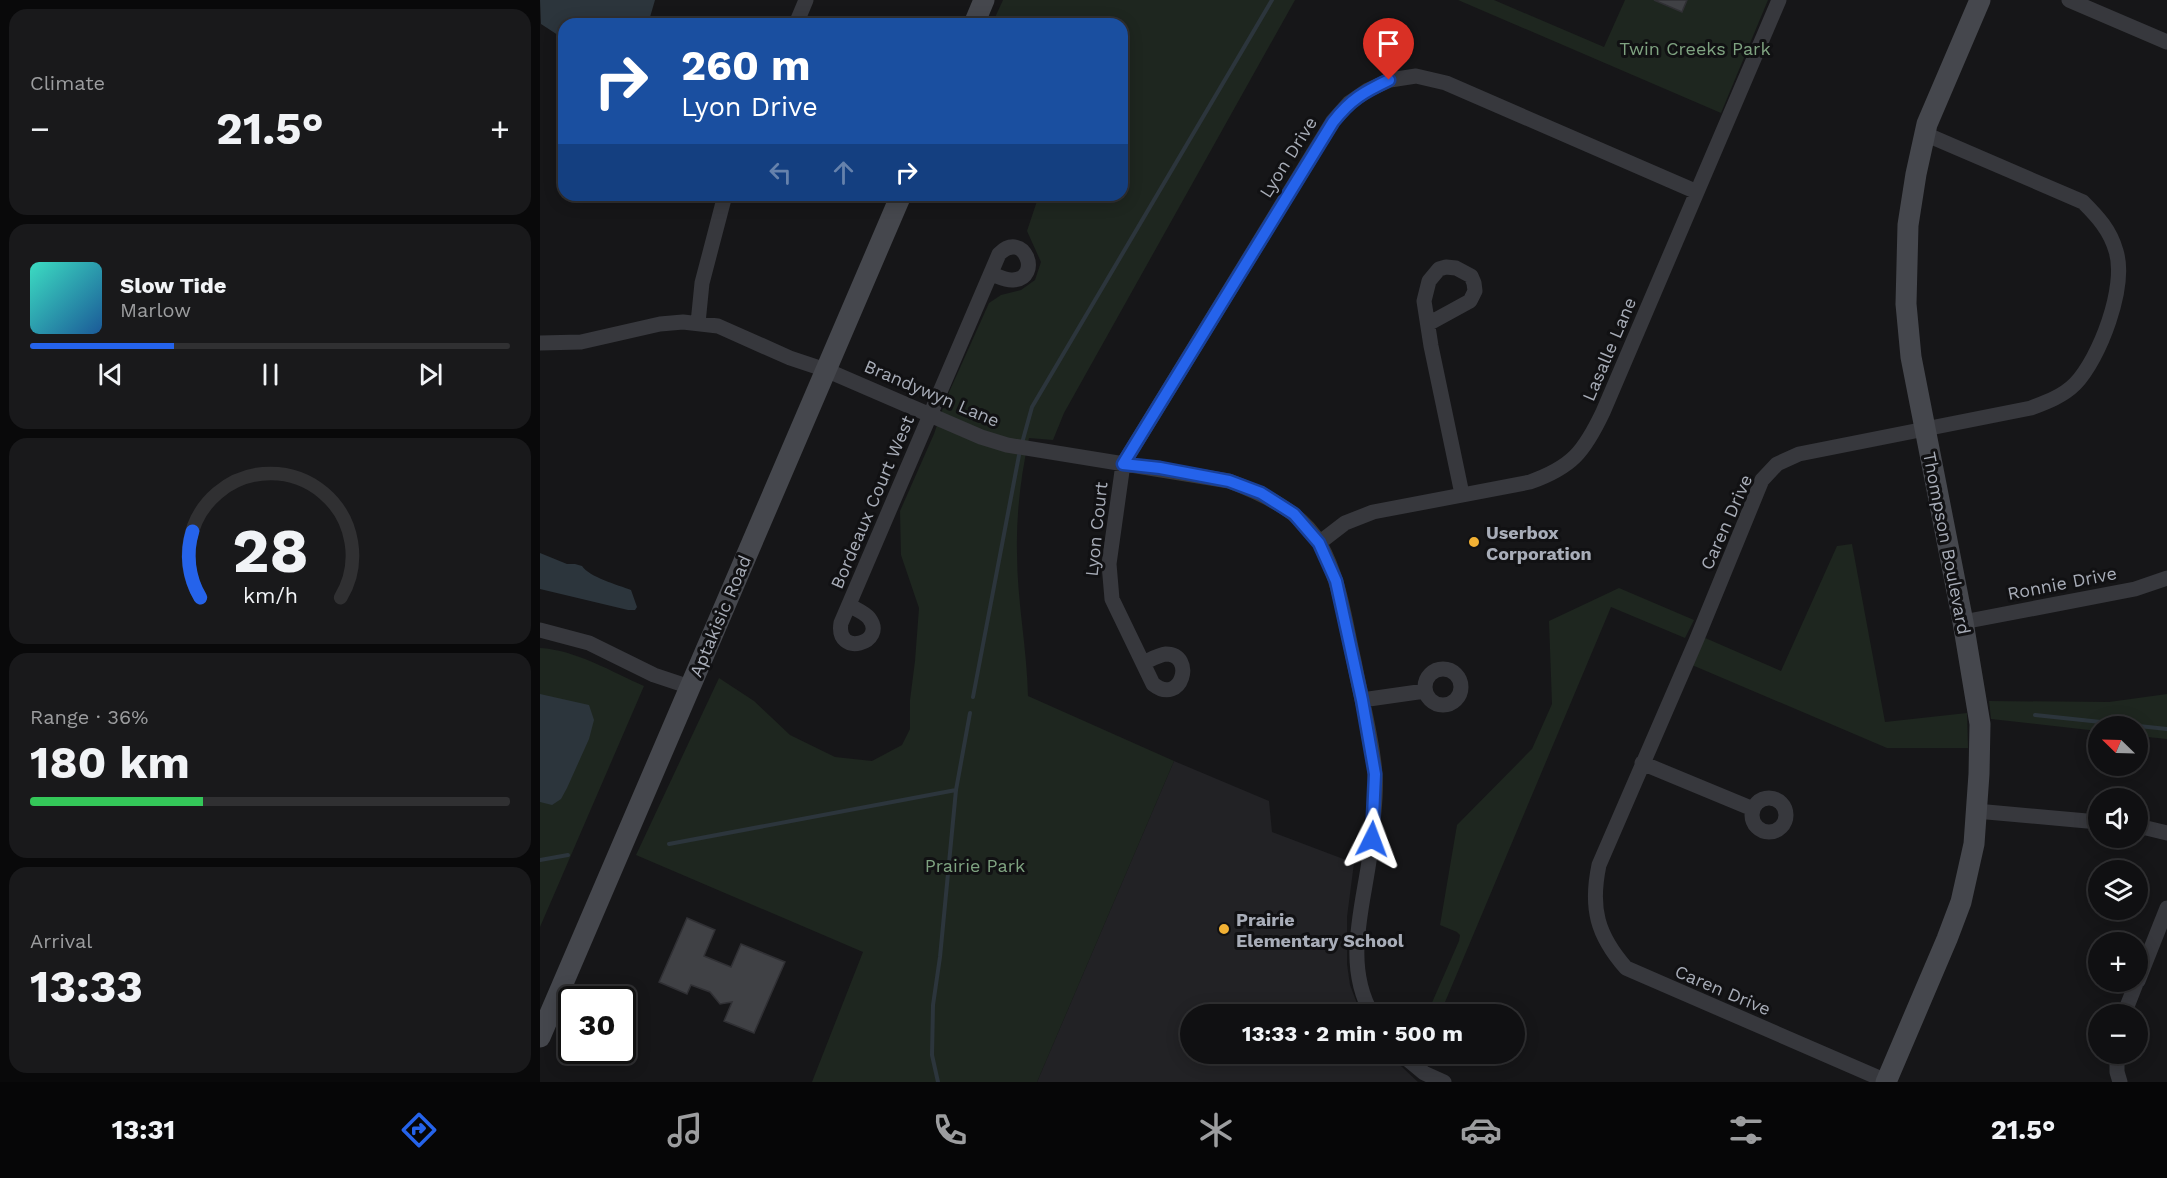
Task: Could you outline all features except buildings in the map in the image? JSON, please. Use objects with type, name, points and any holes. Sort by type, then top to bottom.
[{"type":"street","points":[[798,18],[806,0]]},
{"type":"street","points":[[976,18],[984,0]]},
{"type":"street","name":"Lasalle Lane","points":[[1319,543],[1345,523],[1373,512],[1530,482],[1551,475],[1572,462],[1590,440],[1779,0]]},
{"type":"street","name":"Thompson Boulevard","points":[[1886,1082],[1961,902],[1974,844],[1980,724],[1963,622],[1911,357],[1905,304],[1908,225],[1927,124],[1980,0]]},
{"type":"street","points":[[2069,0],[2167,42]]},
{"type":"street","name":"Lyon Drive","points":[[1123,464],[1333,122],[1349,103],[1389,80],[1416,76],[1446,83],[1697,192]]},
{"type":"street","name":"Caren Drive","points":[[1886,1082],[1626,968],[1610,950],[1595,911],[1594,890],[1599,865],[1696,641],[1762,480],[1778,464],[1799,454],[2031,408],[2056,398],[2075,384],[2089,366],[2114,307],[2120,276],[2116,252],[2103,222],[2083,202],[1925,134]]},
{"type":"street","points":[[698,322],[702,283],[723,201]]},
{"type":"street","name":"Aptakisic Road","points":[[540,1037],[898,201]]},
{"type":"street","name":"Bordeaux Court West","points":[[849,605],[991,274]]},
{"type":"street","name":"Brandywyn Lane","points":[[540,343],[581,342],[660,324],[698,322],[718,326],[981,437],[1007,445],[1229,481],[1261,493],[1294,514],[1319,543],[1336,581],[1362,700],[1375,774],[1372,839],[1357,929],[1358,973],[1369,1004]]},
{"type":"street","points":[[1428,324],[1462,494]]},
{"type":"street","name":"Lyon Court","points":[[1123,464],[1109,564],[1109,581],[1112,599],[1143,663]]},
{"type":"street","name":"Ronnie Drive","points":[[1963,622],[2135,589],[2167,578]]},
{"type":"street","points":[[540,630],[589,643],[654,675],[690,687]]},
{"type":"street","points":[[1362,700],[1425,691]]},
{"type":"street","points":[[1642,763],[1753,808]]},
{"type":"street","points":[[1976,811],[2088,821]]},
{"type":"street","points":[[2148,828],[2167,833]]},
{"type":"street","points":[[2148,956],[2167,908]]},
{"type":"street","points":[[1413,1064],[1424,1073],[1444,1082]]},
{"type":"street","points":[[2117,1064],[2120,1082]]},
{"type":"shaded area","points":[[540,0],[655,0],[650,18],[558,18],[558,35],[541,24]]},
{"type":"shaded area","points":[[540,553],[567,564],[582,566],[597,577],[631,590],[637,607],[635,610],[628,610],[540,589]]},
{"type":"shaded area","points":[[540,694],[589,705],[594,720],[589,739],[567,788],[561,799],[552,805],[540,802]]},
{"type":"shaded area","name":"Prairie Elementary School","points":[[1174,761],[1269,801],[1272,832],[1354,863],[1347,917],[1347,964],[1350,985],[1357,1004],[1180,1004],[1180,1064],[1399,1064],[1418,1082],[1037,1082]]},
{"type":"green space","name":"Prairie Park","points":[[1003,0],[1295,0],[1064,413],[1053,440],[1029,438],[1024,466],[1018,509],[1017,553],[1028,696],[1174,761],[1037,1082],[812,1082],[863,952],[636,855],[719,678],[754,701],[790,735],[835,757],[872,761],[902,745],[910,729],[910,700],[919,608],[901,555],[900,511],[934,434],[946,399],[989,303],[1001,295],[1021,290],[1035,280],[1041,262],[1027,231],[1037,201],[1128,201],[1128,18],[995,18]]},
{"type":"green space","name":"Twin Creeks Park","points":[[1458,0],[1494,0],[1604,47],[1625,0],[1768,0],[1721,113]]},
{"type":"green space","points":[[1852,544],[1885,722],[1967,713],[1968,748],[1887,748],[1692,665],[1703,637],[1781,671],[1837,546]]},
{"type":"green space","points":[[1619,588],[1694,620],[1685,638],[1611,607],[1444,1004],[1431,1004],[1460,935],[1440,925],[1457,825],[1532,749],[1552,704],[1549,621]]},
{"type":"green space","points":[[540,648],[580,657],[644,686],[540,927]]},
{"type":"green space","points":[[2167,694],[2167,739],[2148,737],[2148,716],[2088,716],[2088,730],[1991,719],[1989,701],[2109,702]]},
{"type":"waterway","points":[[1022,443],[1032,407],[1272,0]]},
{"type":"waterway","points":[[973,697],[1020,450]]},
{"type":"waterway","points":[[938,1082],[932,1055],[933,1005],[940,957],[956,790],[970,713]]},
{"type":"waterway","points":[[2035,715],[2167,729]]},
{"type":"waterway","points":[[669,844],[956,790]]},
{"type":"waterway","points":[[540,860],[568,855]]},
{"type":"place","name":"Userbox Corporation","points":[[1474,542]]},
{"type":"place","name":"Prairie Elementary School","points":[[1224,929]]},
{"type":"route","points":[[1372,839],[1375,774],[1362,700],[1336,581],[1319,543],[1294,514],[1261,493],[1229,481],[1160,468],[1123,464],[1333,122],[1349,103],[1389,80]]}]
